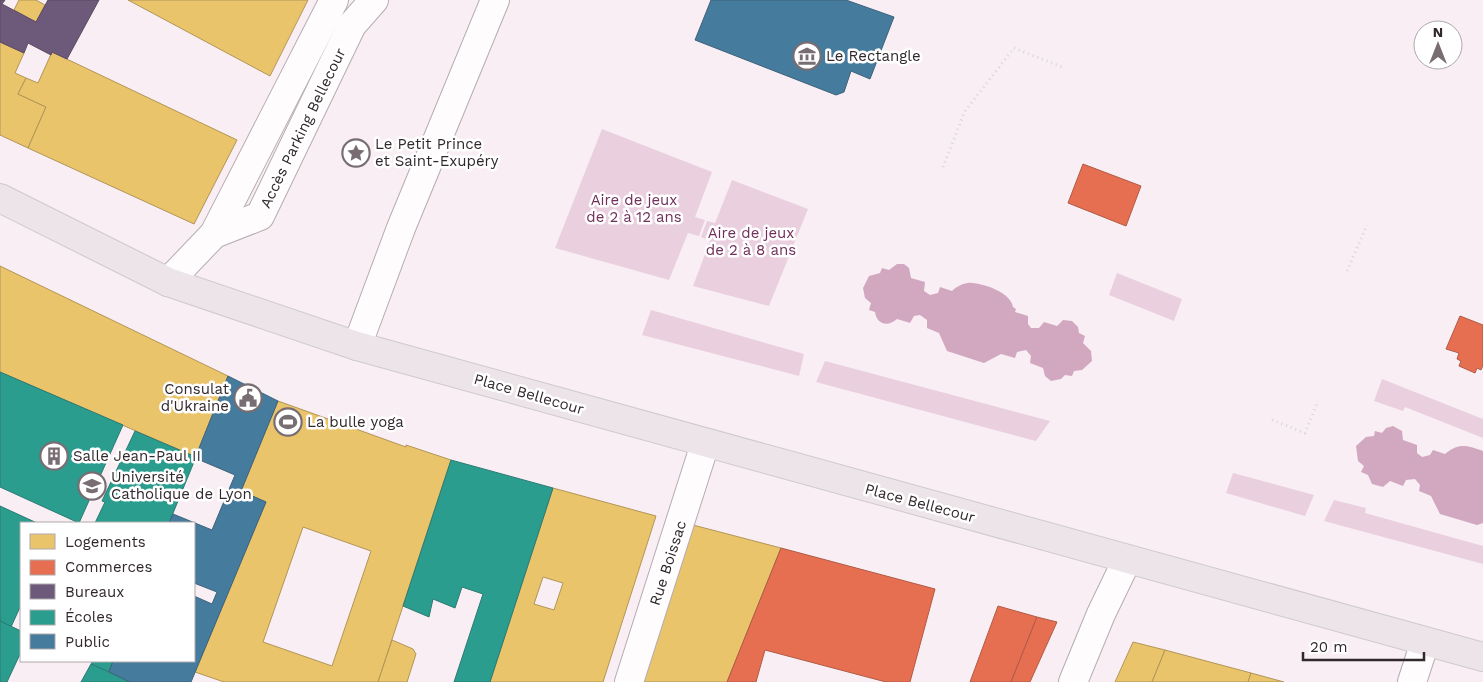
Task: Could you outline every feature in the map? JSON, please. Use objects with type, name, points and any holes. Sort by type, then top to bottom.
[{"type":"main road","name":"Place Bellecour","points":[[0,198],[168,282],[357,346],[705,444],[1483,658]]},
{"type":"street","points":[[168,282],[214,234],[334,0]]},
{"type":"street","name":"Accès Parking Bellecour","points":[[214,234],[260,216],[352,26],[374,0]]},
{"type":"street","points":[[357,346],[402,228],[495,0]]},
{"type":"street","name":"Rue Boissac","points":[[629,682],[705,444]]},
{"type":"street","points":[[1073,682],[1101,614],[1127,560]]},
{"type":"street","points":[[1412,682],[1425,642]]},
{"type":"path","points":[[943,167],[965,111],[1014,48],[1062,67]]},
{"type":"path","points":[[1347,271],[1367,225]]},
{"type":"path","points":[[1272,420],[1305,433],[1318,401]]},
{"type":"green space","name":"Aire de jeux de 2 à 12 ans","points":[[602,129],[712,172],[695,217],[705,220],[699,236],[688,233],[669,280],[555,248]]},
{"type":"green space","name":"Aire de jeux de 2 à 8 ans","points":[[732,180],[808,209],[769,306],[693,286],[710,241],[701,237],[707,221],[715,223]]},
{"type":"green space","points":[[1117,273],[1182,299],[1174,321],[1109,295]]},
{"type":"green space","points":[[651,310],[804,354],[799,376],[642,335]]},
{"type":"green space","points":[[825,361],[1050,421],[1036,441],[816,382]]},
{"type":"green space","points":[[1382,379],[1483,419],[1483,438],[1405,407],[1403,411],[1374,401]]},
{"type":"green space","points":[[1233,473],[1314,495],[1305,516],[1226,493]]},
{"type":"green space","points":[[1334,500],[1366,508],[1365,513],[1483,546],[1483,564],[1324,521]]},
{"type":"shaded area","points":[[897,264],[904,264],[909,268],[911,278],[925,282],[924,291],[930,295],[938,293],[940,287],[952,291],[961,285],[969,283],[984,285],[997,290],[1008,297],[1016,309],[1015,312],[1028,316],[1028,324],[1031,328],[1039,328],[1044,322],[1057,326],[1063,320],[1072,321],[1078,327],[1079,333],[1085,336],[1083,343],[1091,351],[1092,361],[1082,370],[1074,371],[1072,376],[1065,375],[1061,379],[1051,381],[1045,376],[1043,368],[1030,363],[1031,356],[1026,350],[1017,352],[1015,358],[1001,354],[984,363],[947,351],[939,333],[927,328],[927,320],[920,315],[914,316],[910,323],[897,319],[887,324],[880,322],[875,312],[869,310],[871,303],[865,298],[863,288],[869,276],[880,273],[882,268],[889,270]]},
{"type":"shaded area","points":[[1393,426],[1402,431],[1403,440],[1417,445],[1417,453],[1422,457],[1430,455],[1433,450],[1445,454],[1454,448],[1462,446],[1483,451],[1483,523],[1477,525],[1440,514],[1431,496],[1419,491],[1420,485],[1415,479],[1406,480],[1403,486],[1390,481],[1383,487],[1372,484],[1368,475],[1361,472],[1364,466],[1358,461],[1356,446],[1366,437],[1374,436],[1375,431],[1382,433],[1386,428]]},
{"type":"building: Logements","points":[[19,0],[36,0],[45,5],[36,22],[14,10]]},
{"type":"building: Logements","points":[[128,0],[308,0],[270,76]]},
{"type":"building: Logements","points":[[0,42],[24,53],[15,73],[26,78],[18,94],[46,107],[28,148],[0,135]]},
{"type":"building: Logements","points":[[52,52],[237,140],[194,224],[28,148],[46,107],[18,94],[26,78],[38,83]]},
{"type":"building: Logements","points":[[0,266],[228,376],[196,457],[0,372]]},
{"type":"building: Logements","points":[[278,401],[406,447],[406,445],[451,460],[378,682],[224,682],[195,672],[266,502],[241,491]],"holes":[[[303,527],[371,551],[332,666],[263,642]]]},
{"type":"building: Logements","points":[[553,488],[656,516],[603,682],[490,682]],"holes":[[[543,577],[563,583],[554,610],[534,604]]]},
{"type":"building: Logements","points":[[693,525],[781,548],[727,682],[643,682]]},
{"type":"building: Logements","points":[[392,640],[413,649],[416,654],[407,682],[378,682]]},
{"type":"building: Logements","points":[[1133,642],[1165,650],[1152,682],[1115,682]]},
{"type":"building: Logements","points":[[1165,650],[1251,673],[1248,682],[1152,682]]},
{"type":"building: Logements","points":[[1251,673],[1284,682],[1248,682]]},
{"type":"building: Commerces","points":[[1083,164],[1141,186],[1126,226],[1068,203]]},
{"type":"building: Commerces","points":[[1460,316],[1483,325],[1483,365],[1481,370],[1477,368],[1475,373],[1459,366],[1461,361],[1457,359],[1459,353],[1446,349]]},
{"type":"building: Commerces","points":[[781,548],[935,589],[910,682],[886,682],[765,650],[756,682],[727,682]]},
{"type":"building: Commerces","points":[[998,606],[1037,617],[1011,682],[970,682]]},
{"type":"building: Commerces","points":[[1037,617],[1057,622],[1030,682],[1011,682]]},
{"type":"building: Bureaux","points":[[0,0],[5,0],[2,4],[36,22],[48,0],[99,0],[67,59],[52,52],[51,55],[28,43],[24,53],[0,42]]},
{"type":"building: Écoles","name":"Salle Jean-Paul II","points":[[0,372],[123,425],[79,522],[0,487]]},
{"type":"building: Écoles","points":[[135,431],[196,457],[169,522],[95,522],[105,502],[102,501]]},
{"type":"building: Écoles","points":[[451,460],[553,488],[490,682],[454,682],[483,594],[462,587],[455,608],[433,599],[429,617],[403,606]]},
{"type":"building: Écoles","points":[[0,506],[35,522],[20,522],[20,607],[11,627],[0,621]]},
{"type":"building: Écoles","points":[[0,621],[20,631],[20,654],[7,682],[0,682]]},
{"type":"building: Écoles","points":[[92,662],[113,662],[109,672],[91,664]]},
{"type":"building: Écoles","points":[[91,664],[109,672],[130,682],[81,682]]},
{"type":"building: Public","name":"Le Rectangle","points":[[711,0],[846,0],[894,17],[870,79],[851,71],[844,92],[836,95],[695,40]]},
{"type":"building: Public","points":[[228,376],[278,401],[241,491],[266,502],[191,682],[130,682],[109,672],[113,662],[195,662],[195,596],[212,604],[217,592],[195,583],[195,523],[212,530],[235,475],[195,458]]},
{"type":"building: Public","points":[[173,514],[192,522],[169,522]]},
{"type":"place","name":"Le Rectangle","points":[[807,56]]},
{"type":"place","name":"Le Petit Prince et Saint-Exupéry","points":[[356,153]]},
{"type":"place","name":"Consulat d'Ukraine","points":[[248,398]]},
{"type":"place","name":"La bulle yoga","points":[[288,422]]},
{"type":"place","name":"Salle Jean-Paul II","points":[[54,456]]},
{"type":"place","name":"Université Catholique de Lyon","points":[[92,486]]}]
